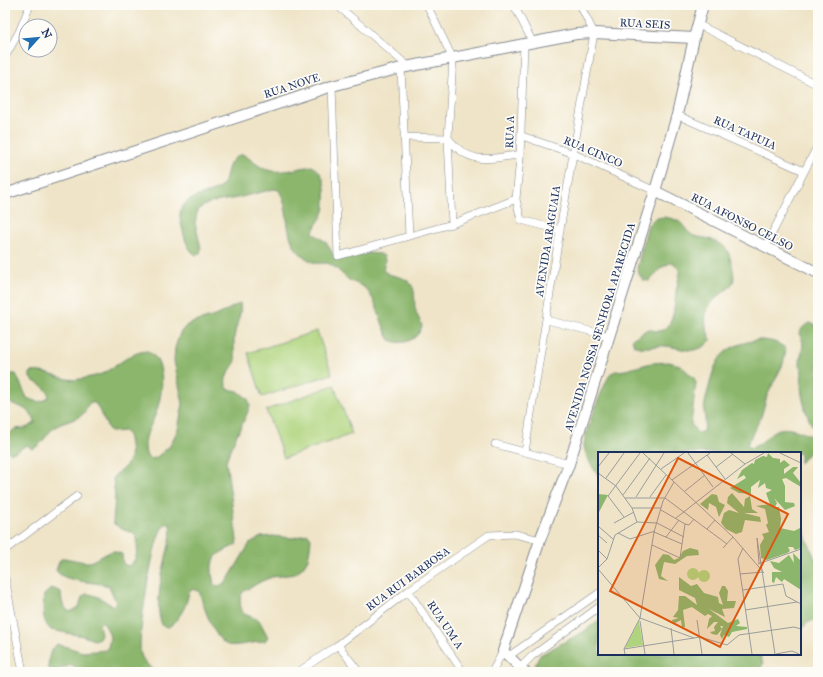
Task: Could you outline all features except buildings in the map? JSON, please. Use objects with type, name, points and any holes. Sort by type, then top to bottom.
[{"type":"street","points":[[5,57],[20,32],[30,5]]},
{"type":"street","points":[[337,5],[405,68],[404,137],[409,236]]},
{"type":"street","points":[[427,5],[453,59],[448,138],[452,224]]},
{"type":"street","points":[[514,5],[529,43]]},
{"type":"street","points":[[580,5],[594,33]]},
{"type":"street","name":"AVENIDA NOSSA SENHORA APARECIDA","points":[[506,654],[540,540],[569,464],[655,192],[678,115],[697,24],[703,5]]},
{"type":"street","points":[[697,24],[818,85]]},
{"type":"street","name":"RUA NOVE","points":[[5,194],[332,86],[405,68],[576,34],[594,33]]},
{"type":"street","name":"RUA SEIS","points":[[594,33],[694,38]]},
{"type":"street","name":"AVENIDA ARAGUAIA","points":[[525,452],[560,230],[594,33]]},
{"type":"street","name":"RUA A","points":[[529,43],[516,199],[521,220],[560,230]]},
{"type":"street","points":[[332,86],[338,256],[452,224],[516,199]]},
{"type":"street","name":"RUA TAPUIA","points":[[678,115],[804,171]]},
{"type":"street","name":"RUA CINCO","points":[[522,136],[574,154],[655,192]]},
{"type":"street","points":[[404,137],[448,138]]},
{"type":"street","points":[[448,138],[454,146],[470,157],[491,159],[516,155],[520,158]]},
{"type":"street","points":[[765,247],[818,145]]},
{"type":"street","name":"RUA AFONSO CELSO","points":[[655,192],[818,273]]},
{"type":"street","points":[[547,320],[609,336]]},
{"type":"street","points":[[495,444],[569,464]]},
{"type":"street","points":[[5,550],[77,496]]},
{"type":"street","name":"RUA RUI BARBOSA","points":[[298,672],[338,645],[408,591],[489,535],[515,534],[540,540]]},
{"type":"street","points":[[5,578],[22,672]]},
{"type":"street","name":"RUA UM A","points":[[408,591],[463,672]]},
{"type":"street","points":[[492,672],[506,654],[598,594]]},
{"type":"street","points":[[506,654],[521,671],[532,656],[598,608]]},
{"type":"street","points":[[338,645],[359,672]]},
{"type":"green space","points":[[239,155],[244,155],[259,166],[270,171],[282,171],[312,166],[320,173],[324,181],[325,209],[313,233],[326,242],[334,256],[339,257],[354,252],[380,254],[384,256],[385,261],[383,270],[389,274],[408,281],[411,284],[413,287],[416,310],[422,326],[414,338],[405,342],[395,342],[390,340],[373,299],[365,288],[349,280],[330,264],[315,263],[299,252],[293,244],[290,236],[285,205],[279,190],[274,189],[209,203],[200,208],[197,213],[195,223],[201,248],[200,253],[196,255],[193,253],[186,241],[181,224],[180,211],[182,207],[192,198],[214,191],[222,186],[230,164]]},
{"type":"green space","points":[[664,217],[679,221],[691,235],[710,239],[722,245],[726,248],[730,256],[734,279],[728,289],[714,300],[707,310],[705,321],[711,340],[708,344],[697,349],[688,350],[666,346],[642,347],[634,345],[632,339],[648,329],[657,331],[663,330],[668,326],[673,314],[680,272],[677,266],[672,262],[661,268],[649,281],[643,280],[637,268],[648,225],[655,219]]},
{"type":"green space","points":[[240,303],[240,314],[234,339],[236,361],[226,379],[226,386],[228,389],[238,391],[248,399],[250,405],[226,461],[237,540],[236,545],[222,552],[214,559],[212,569],[214,585],[218,587],[227,581],[250,543],[261,537],[272,536],[293,538],[308,534],[311,538],[308,559],[303,567],[295,574],[272,577],[244,591],[241,595],[241,610],[244,614],[259,620],[268,637],[265,641],[240,645],[228,645],[223,642],[214,630],[199,591],[193,589],[189,591],[185,607],[176,620],[169,627],[163,626],[159,613],[159,595],[170,542],[171,532],[169,522],[162,527],[154,551],[146,591],[141,631],[141,655],[148,665],[158,672],[78,672],[73,665],[52,670],[49,669],[48,662],[50,655],[57,644],[83,652],[107,650],[110,638],[102,621],[99,624],[101,634],[99,638],[94,640],[83,636],[51,630],[44,618],[44,595],[52,588],[61,592],[63,605],[70,612],[79,607],[82,597],[86,594],[97,596],[113,606],[116,602],[109,586],[65,577],[56,570],[60,560],[64,558],[90,562],[112,551],[122,554],[123,564],[128,566],[132,564],[137,551],[136,537],[134,533],[122,529],[113,523],[115,496],[113,477],[127,464],[131,452],[128,436],[125,431],[110,432],[96,404],[91,402],[83,414],[54,428],[36,447],[32,449],[27,445],[15,452],[10,453],[5,448],[5,437],[15,429],[26,428],[35,423],[34,418],[24,408],[5,402],[5,377],[11,374],[16,374],[27,398],[42,401],[47,399],[49,396],[48,392],[44,387],[30,378],[30,372],[43,372],[74,380],[81,379],[101,374],[131,355],[148,351],[158,362],[162,381],[158,407],[149,429],[145,445],[147,457],[152,459],[157,457],[170,446],[178,429],[183,404],[174,361],[175,348],[180,333],[187,325],[218,315]]},
{"type":"green space","points":[[810,323],[818,326],[818,432],[814,428],[808,416],[803,402],[801,389],[802,373],[800,360],[803,341],[799,334],[803,327]]},
{"type":"green space","points":[[317,331],[332,374],[262,397],[248,353]]},
{"type":"green space","points":[[765,340],[779,344],[786,349],[783,364],[767,396],[761,417],[747,444],[750,448],[756,446],[770,434],[780,429],[785,428],[801,432],[812,436],[814,440],[811,450],[801,462],[801,452],[598,452],[598,475],[586,454],[584,446],[587,431],[595,409],[611,373],[651,363],[669,362],[680,365],[694,378],[696,383],[691,424],[697,433],[702,432],[705,425],[704,406],[715,367],[724,354],[730,349],[746,342]]},
{"type":"green space","points":[[334,385],[352,434],[284,458],[266,410]]},
{"type":"green space","points":[[801,525],[818,563],[818,619],[805,625],[801,635]]},
{"type":"green space","points":[[598,621],[598,655],[760,655],[763,664],[761,668],[752,672],[741,668],[732,672],[538,672],[535,665],[540,655],[585,631]]}]
